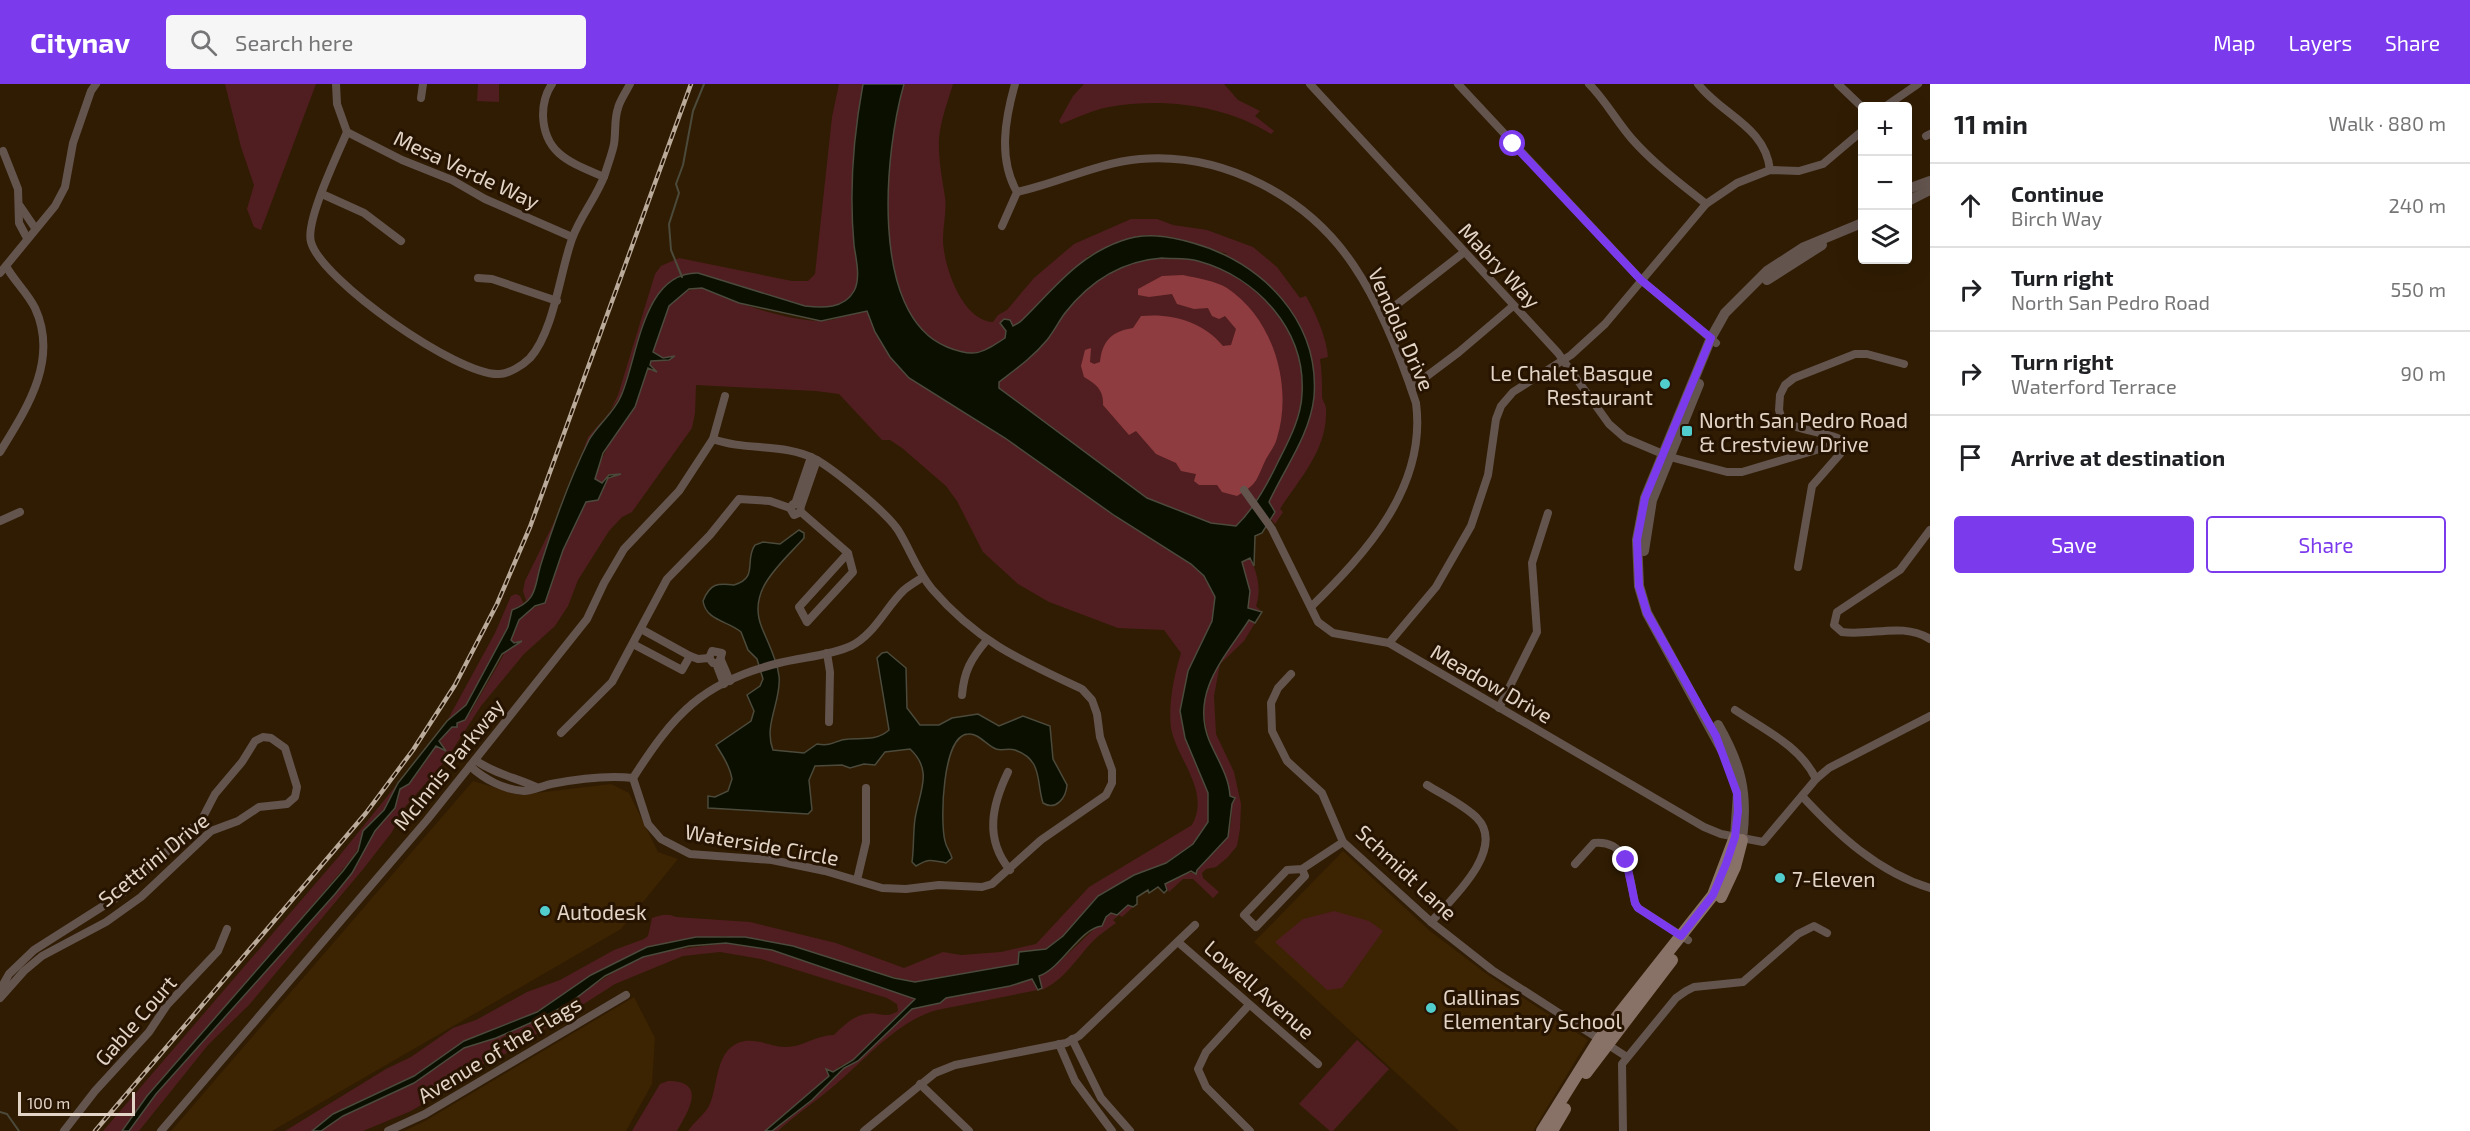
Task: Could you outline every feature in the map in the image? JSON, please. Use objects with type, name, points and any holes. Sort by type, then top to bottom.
[{"type":"main road","points":[[1542,1131],[1604,1040],[1684,938],[1721,896],[1735,867],[1739,838]]},
{"type":"main road","points":[[1552,1131],[1604,1040]]},
{"type":"street","points":[[0,452],[28,406],[44,364],[43,328],[28,294],[3,270],[55,206],[65,187],[73,142],[91,91],[96,84]]},
{"type":"street","points":[[336,84],[337,104],[347,132],[312,222],[310,241],[319,260],[398,328],[451,360],[498,375],[516,369],[530,358],[537,347],[557,301],[572,237],[604,177],[614,144],[614,121],[618,106],[630,84]]},
{"type":"street","points":[[421,98],[423,84]]},
{"type":"street","points":[[552,84],[543,106],[544,129],[551,145],[566,161],[604,177]]},
{"type":"street","points":[[1002,226],[1017,192],[1007,172],[1005,148],[1006,116],[1015,84]]},
{"type":"street","name":"Mabry Way","points":[[1310,84],[1463,253],[1564,360],[1609,424],[1625,438],[1667,456],[1727,472],[1742,472],[1843,442]]},
{"type":"street","points":[[1458,84],[1641,280],[1713,340]]},
{"type":"street","points":[[1589,84],[1604,99],[1631,138],[1664,171],[1706,204]]},
{"type":"street","points":[[1698,84],[1754,132],[1769,159],[1770,170]]},
{"type":"street","points":[[1839,84],[1858,102]]},
{"type":"street","points":[[1892,102],[1918,84]]},
{"type":"street","name":"Mesa Verde Way","points":[[347,132],[402,160],[458,182],[485,199],[572,237]]},
{"type":"street","points":[[1389,643],[1436,587],[1471,526],[1488,476],[1496,419],[1501,406],[1513,392],[1564,360],[1605,324],[1706,204],[1737,183],[1770,170],[1799,171],[1823,164],[1858,135]]},
{"type":"street","points":[[3,151],[14,173],[20,206],[19,223],[27,238]]},
{"type":"street","name":"Vendola Drive","points":[[1017,192],[1108,163],[1141,159],[1186,160],[1242,175],[1271,188],[1305,212],[1336,243],[1355,267],[1382,316],[1411,387],[1418,419],[1413,457],[1401,491],[1380,532],[1358,561],[1311,607]]},
{"type":"street","points":[[1912,188],[1930,181]]},
{"type":"street","points":[[1912,199],[1930,190]]},
{"type":"street","points":[[322,194],[364,213],[401,241]]},
{"type":"street","points":[[20,206],[35,228]]},
{"type":"street","points":[[1858,225],[1833,237],[1771,276],[1730,317],[1713,340],[1652,500],[1644,541],[1646,584],[1654,610],[1734,756],[1744,792],[1739,838],[1763,842],[1816,779],[1829,768],[1930,716]]},
{"type":"street","points":[[1382,316],[1463,253]]},
{"type":"street","points":[[478,278],[492,279],[557,301]]},
{"type":"street","points":[[1411,387],[1459,352],[1513,306]]},
{"type":"street","points":[[1798,567],[1812,486],[1840,454],[1843,442],[1836,436],[1801,430],[1782,420],[1779,404],[1785,385],[1794,378],[1855,354],[1867,354],[1904,364]]},
{"type":"street","name":"McInnis Parkway","points":[[160,1131],[473,763],[587,619],[624,549],[679,491],[713,439],[725,396]]},
{"type":"street","name":"Waterside Circle","points":[[633,778],[648,825],[661,839],[675,848],[690,854],[772,860],[897,889],[939,885],[982,887],[1010,870],[1041,840],[1106,795],[1112,783],[1112,770],[1100,737],[1097,714],[1088,694],[1082,689],[1010,656],[986,641],[960,618],[923,577],[893,524],[814,458],[794,452],[734,445],[713,439]]},
{"type":"street","points":[[797,507],[814,458]]},
{"type":"street","name":"Meadow Drive","points":[[1244,490],[1272,529],[1318,622],[1333,633],[1389,643],[1704,827],[1739,838]]},
{"type":"street","points":[[561,733],[612,682],[668,579],[710,535],[739,499],[770,501],[797,507],[848,553],[853,572],[807,622],[799,607],[848,553]]},
{"type":"street","points":[[0,521],[20,512]]},
{"type":"street","points":[[1499,708],[1538,632],[1532,562],[1548,513]]},
{"type":"street","points":[[1930,530],[1900,570],[1838,612],[1833,621],[1842,632],[1865,633],[1901,629],[1920,633],[1930,639]]},
{"type":"street","points":[[473,763],[503,777],[519,779],[536,787],[616,776],[633,778],[660,736],[679,714],[703,695],[759,669],[851,646],[866,635],[904,591],[923,577]]},
{"type":"street","points":[[641,628],[690,656],[715,661],[727,682]]},
{"type":"street","points":[[962,694],[963,675],[967,666],[986,641]]},
{"type":"street","points":[[633,644],[682,670],[690,656]]},
{"type":"street","points":[[827,652],[831,672],[829,722]]},
{"type":"street","name":"Schmidt Lane","points":[[1291,674],[1278,688],[1270,703],[1272,731],[1287,761],[1322,793],[1343,842],[1431,922],[1492,970],[1604,1040],[1627,1057]]},
{"type":"street","points":[[1735,710],[1797,750],[1809,765],[1816,779]]},
{"type":"street","name":"Scettrini Drive","points":[[0,990],[9,974],[34,950],[119,897],[202,819],[215,794],[242,762],[255,741],[263,737],[271,738],[285,748],[297,787],[295,797],[287,804],[259,807],[238,822],[211,831],[141,897],[106,922],[42,956],[24,971],[0,998]]},
{"type":"street","points":[[1008,772],[996,797],[993,838],[999,857],[1010,870]]},
{"type":"street","points":[[1427,785],[1476,817],[1484,828],[1486,839],[1486,851],[1465,884],[1431,922]]},
{"type":"street","points":[[857,880],[866,842],[866,788]]},
{"type":"street","points":[[1802,796],[1847,841],[1882,865],[1930,888]]},
{"type":"street","points":[[1302,868],[1305,876],[1256,927],[1244,915],[1287,870],[1302,868],[1343,842]]},
{"type":"street","points":[[1575,864],[1594,843],[1606,842],[1616,846],[1626,860],[1638,908],[1684,938]]},
{"type":"street","points":[[864,1131],[920,1084],[955,1065],[1059,1044],[1079,1036],[1195,925]]},
{"type":"street","points":[[1623,1131],[1620,1079],[1622,1064],[1676,998],[1694,987],[1739,984],[1750,978],[1798,934],[1814,926],[1827,933]]},
{"type":"street","name":"Gable Court","points":[[64,1131],[95,1091],[149,1032],[167,1005],[218,951],[227,929]]},
{"type":"street","name":"Lowell Avenue","points":[[1178,942],[1318,1064]]},
{"type":"street","name":"Avenue of the Flags","points":[[388,1131],[425,1114],[626,995]]},
{"type":"street","points":[[1249,1005],[1206,1052],[1198,1069],[1206,1087],[1250,1131]]},
{"type":"street","points":[[1072,1039],[1101,1098],[1130,1131]]},
{"type":"street","points":[[1059,1044],[1075,1082],[1112,1131]]},
{"type":"street","points":[[920,1084],[969,1131]]},
{"type":"shaded area","points":[[225,84],[316,84],[261,230],[254,227],[247,209],[254,185],[241,147]]},
{"type":"shaded area","points":[[478,84],[499,84],[499,102],[477,101]]},
{"type":"shaded area","points":[[839,84],[863,84],[854,144],[852,185],[854,245],[858,274],[856,286],[850,297],[832,306],[805,306],[698,273],[650,306],[621,396],[610,411],[618,395],[655,274],[661,266],[679,258],[792,281],[808,281],[815,274],[832,117]]},
{"type":"shaded area","points":[[863,84],[904,84],[897,113],[888,187],[889,228],[894,267],[904,302],[922,329],[947,347],[971,353],[990,348],[1005,338],[1006,331],[1000,323],[1004,319],[1010,320],[1013,326],[1020,322],[1078,265],[1121,241],[1148,236],[1175,238],[1193,243],[1242,264],[1282,299],[1297,320],[1307,344],[1313,369],[1312,411],[1302,438],[1269,502],[1275,512],[1262,533],[1255,536],[1254,566],[1250,558],[1242,562],[1250,591],[1248,608],[1262,612],[1255,623],[1249,620],[1221,661],[1207,690],[1204,706],[1204,723],[1209,740],[1225,775],[1230,796],[1235,798],[1232,804],[1228,837],[1197,870],[1196,874],[1191,871],[1165,884],[1167,890],[1164,893],[1158,887],[1149,893],[1148,890],[1137,897],[1137,904],[1133,907],[1128,905],[1117,915],[1111,913],[1106,917],[1102,926],[1086,934],[1055,965],[1039,976],[1042,988],[1038,990],[1032,979],[1010,986],[946,998],[940,1003],[912,1009],[858,1061],[844,1068],[812,1100],[772,1131],[765,1131],[829,1076],[826,1069],[833,1072],[853,1060],[915,999],[772,950],[726,943],[689,946],[643,957],[605,976],[571,1002],[546,1016],[496,1038],[464,1048],[414,1083],[343,1116],[321,1131],[312,1131],[333,1114],[414,1076],[464,1041],[537,1012],[591,975],[647,947],[696,937],[745,937],[793,946],[894,978],[915,982],[1018,964],[1019,952],[1046,949],[1063,936],[1098,896],[1134,875],[1166,863],[1193,844],[1208,822],[1208,793],[1185,738],[1180,711],[1188,671],[1212,621],[1215,597],[1204,576],[1191,564],[1115,516],[1005,438],[909,378],[890,357],[875,332],[867,311],[821,321],[739,303],[702,288],[689,289],[669,306],[653,352],[663,358],[675,356],[669,360],[651,361],[650,365],[657,372],[648,368],[635,407],[603,453],[595,479],[602,483],[609,475],[621,474],[608,478],[598,500],[586,502],[563,550],[545,603],[535,606],[519,620],[511,640],[514,643],[522,641],[502,654],[465,720],[457,723],[457,727],[452,727],[439,741],[446,751],[436,746],[409,784],[400,789],[395,808],[375,831],[352,873],[335,894],[156,1094],[129,1131],[122,1131],[147,1096],[343,871],[358,851],[363,831],[384,810],[398,783],[447,721],[466,705],[508,627],[512,610],[527,602],[534,592],[551,533],[575,470],[589,440],[621,396],[645,320],[654,301],[665,286],[679,276],[698,273],[805,306],[832,306],[850,297],[856,286],[858,274],[854,245],[852,185],[854,144]],"holes":[[[1162,258],[1198,261],[1240,280],[1258,293],[1274,310],[1296,348],[1301,371],[1302,394],[1297,420],[1265,488],[1249,512],[1236,526],[1211,523],[1147,498],[999,388],[999,382],[1042,346],[1065,313],[1096,282],[1133,263]]]},
{"type":"shaded area","points":[[904,84],[953,84],[939,138],[945,202],[944,250],[946,263],[956,290],[972,312],[982,319],[993,322],[998,315],[1007,310],[1034,278],[1074,244],[1131,219],[1157,219],[1173,225],[1207,230],[1253,247],[1277,267],[1300,298],[1306,296],[1320,325],[1327,349],[1328,357],[1320,359],[1322,398],[1326,409],[1325,424],[1318,450],[1280,509],[1283,512],[1275,524],[1271,519],[1275,512],[1270,503],[1226,553],[1068,473],[977,374],[1075,266],[1020,322],[1013,326],[1010,320],[1004,319],[1000,323],[1006,331],[1005,338],[983,351],[971,353],[947,347],[922,329],[904,302],[894,267],[889,228],[888,187],[897,113]],"holes":[[[1145,235],[1172,237],[1228,254],[1086,257],[1122,241]],[[1305,342],[1312,368],[1311,395],[1297,449],[1292,456],[1304,419]]]},
{"type":"shaded area","points":[[1084,84],[1224,84],[1238,100],[1260,111],[1255,116],[1274,131],[1271,134],[1234,116],[1214,110],[1150,103],[1109,107],[1061,124],[1059,121],[1073,96]]},
{"type":"shaded area","points":[[1183,275],[1227,288],[1243,301],[1257,317],[1268,336],[1281,376],[1283,397],[1277,438],[1256,481],[1237,496],[1222,492],[1217,485],[1199,485],[1194,481],[1196,474],[1181,471],[1176,463],[1156,454],[1136,431],[1129,435],[1103,405],[1101,391],[1084,377],[1081,366],[1085,350],[1091,348],[1090,362],[1094,364],[1100,362],[1103,348],[1109,338],[1133,328],[1141,316],[1164,316],[1186,320],[1206,330],[1223,346],[1231,345],[1236,329],[1225,316],[1219,319],[1212,316],[1208,308],[1194,309],[1177,304],[1172,294],[1149,297],[1138,295],[1138,289],[1162,276]]},
{"type":"shaded area","points":[[702,288],[760,310],[793,318],[828,321],[867,311],[875,332],[890,357],[909,378],[1005,438],[1115,516],[1191,564],[1204,577],[1215,597],[1212,621],[1188,671],[1180,711],[1185,738],[1208,793],[1208,822],[1193,844],[1166,863],[1134,875],[1098,896],[1063,936],[1046,949],[1019,952],[1019,964],[915,982],[725,936],[674,941],[591,975],[537,1012],[464,1041],[414,1076],[346,1107],[312,1131],[285,1131],[386,1069],[411,1057],[453,1028],[476,1020],[527,992],[560,980],[614,950],[644,939],[648,936],[652,918],[667,915],[750,922],[836,943],[904,968],[943,952],[961,955],[1001,952],[1036,944],[1089,887],[1192,825],[1197,812],[1198,800],[1191,776],[1174,740],[1170,719],[1172,690],[1181,653],[1164,630],[1118,628],[1049,602],[1018,584],[983,552],[957,501],[946,486],[902,448],[890,440],[882,440],[839,394],[696,385],[692,428],[632,512],[622,517],[609,531],[578,580],[568,606],[555,626],[524,654],[481,706],[446,760],[405,807],[392,832],[249,1005],[208,1045],[139,1131],[129,1131],[156,1094],[335,894],[352,873],[375,831],[395,808],[400,789],[415,776],[446,734],[471,712],[523,615],[545,603],[563,550],[586,502],[598,500],[600,483],[595,479],[599,465],[642,384],[666,311],[680,295]]},
{"type":"shaded area","points":[[605,417],[590,438],[577,468],[588,437]]},
{"type":"shaded area","points":[[564,502],[540,565],[537,585],[527,603],[523,591],[525,581]]},
{"type":"shaded area","points":[[799,530],[804,533],[804,538],[768,578],[759,602],[758,614],[779,676],[778,694],[770,731],[773,750],[804,753],[817,744],[828,744],[844,739],[864,739],[884,734],[889,730],[877,658],[887,652],[906,668],[907,708],[920,725],[939,725],[952,718],[978,714],[999,726],[1023,716],[1050,726],[1053,759],[1067,785],[1060,802],[1052,805],[1043,803],[1037,772],[1030,759],[1024,754],[1012,749],[996,749],[976,736],[968,734],[959,738],[948,763],[943,799],[943,831],[952,858],[946,863],[931,860],[916,866],[912,862],[915,819],[922,791],[923,774],[917,757],[910,749],[885,752],[875,765],[864,764],[850,768],[842,765],[815,766],[809,780],[812,810],[808,814],[708,808],[708,796],[715,797],[728,791],[732,779],[724,757],[716,745],[751,721],[754,711],[747,695],[760,686],[763,679],[757,659],[748,650],[741,632],[713,617],[705,608],[703,601],[715,586],[734,585],[746,578],[755,545],[763,542],[780,544]]},
{"type":"shaded area","points":[[1250,558],[1257,575],[1259,594],[1256,606],[1262,612],[1248,608],[1250,591],[1242,562]]},
{"type":"shaded area","points":[[516,594],[520,596],[524,604],[512,610],[508,627],[466,705],[447,721],[495,633],[511,596]]},
{"type":"shaded area","points":[[1249,620],[1255,623],[1244,641],[1220,664],[1214,696],[1216,734],[1234,772],[1241,804],[1237,846],[1216,867],[1206,869],[1202,873],[1203,878],[1219,892],[1213,898],[1193,879],[1183,879],[1169,892],[1165,884],[1185,873],[1196,873],[1204,861],[1220,846],[1229,831],[1232,813],[1230,796],[1208,734],[1204,714],[1205,698],[1217,668]]},
{"type":"shaded area","points":[[473,781],[519,795],[611,784],[629,793],[658,852],[678,859],[621,929],[272,1131],[171,1131]]},
{"type":"shaded area","points":[[398,783],[384,810],[363,831],[361,843],[353,857],[122,1131],[103,1131],[340,855]]},
{"type":"shaded area","name":"Gallinas Elementary School","points":[[1343,851],[1430,931],[1488,975],[1588,1040],[1533,1131],[1459,1131],[1254,942]]},
{"type":"shaded area","points":[[1128,905],[1133,907],[1122,917],[1119,915],[1113,920],[1116,923],[1093,941],[1064,974],[1042,990],[1039,976],[1053,968],[1111,913],[1114,915]]},
{"type":"shaded area","points":[[1334,911],[1369,921],[1383,931],[1342,988],[1327,990],[1275,942],[1303,919]]},
{"type":"shaded area","points":[[726,943],[772,950],[915,999],[853,1060],[840,1066],[813,1092],[765,1131],[688,1131],[709,1106],[719,1068],[728,1050],[735,1044],[745,1041],[781,1047],[798,1045],[834,1035],[848,1022],[861,1015],[893,1014],[898,1011],[897,1004],[887,998],[761,959],[720,952],[683,956],[615,984],[507,1053],[459,1075],[431,1099],[411,1111],[363,1131],[321,1131],[343,1116],[414,1083],[464,1048],[495,1038],[546,1016],[628,963],[658,952]]},
{"type":"shaded area","points":[[1032,979],[1038,990],[937,1010],[907,1024],[893,1033],[842,1079],[778,1131],[772,1131],[812,1100],[844,1068],[858,1061],[912,1009],[939,1003],[946,998],[1010,986]]},
{"type":"shaded area","points":[[634,997],[655,1038],[652,1084],[626,1131],[404,1131],[425,1121]]},
{"type":"shaded area","points":[[1357,1040],[1389,1069],[1333,1131],[1330,1131],[1299,1104]]},
{"type":"shaded area","points":[[668,1081],[680,1082],[688,1086],[691,1092],[690,1107],[677,1131],[632,1131],[660,1084]]},
{"type":"waterway","points":[[682,277],[671,250],[669,224],[679,193],[676,184],[683,165],[693,111],[704,84]]},
{"type":"waterway","points":[[0,1112],[7,1114],[19,1131]]},
{"type":"railway","points":[[95,1131],[366,813],[413,750],[455,685],[497,604],[530,527],[691,84]]},
{"type":"place","name":"Le Chalet Basque Restaurant","points":[[1665,384]]},
{"type":"place","name":"North San Pedro Road & Crestview Drive","points":[[1687,431]]},
{"type":"place","name":"7-Eleven","points":[[1780,878]]},
{"type":"place","name":"Autodesk","points":[[545,911]]},
{"type":"place","name":"Gallinas Elementary School","points":[[1431,1008]]},
{"type":"route","points":[[1513,144],[1641,280],[1711,338],[1645,498],[1640,517],[1636,564],[1639,586],[1647,613],[1727,759],[1737,793],[1738,811],[1735,837],[1713,895],[1681,936],[1638,908],[1626,860]]}]
